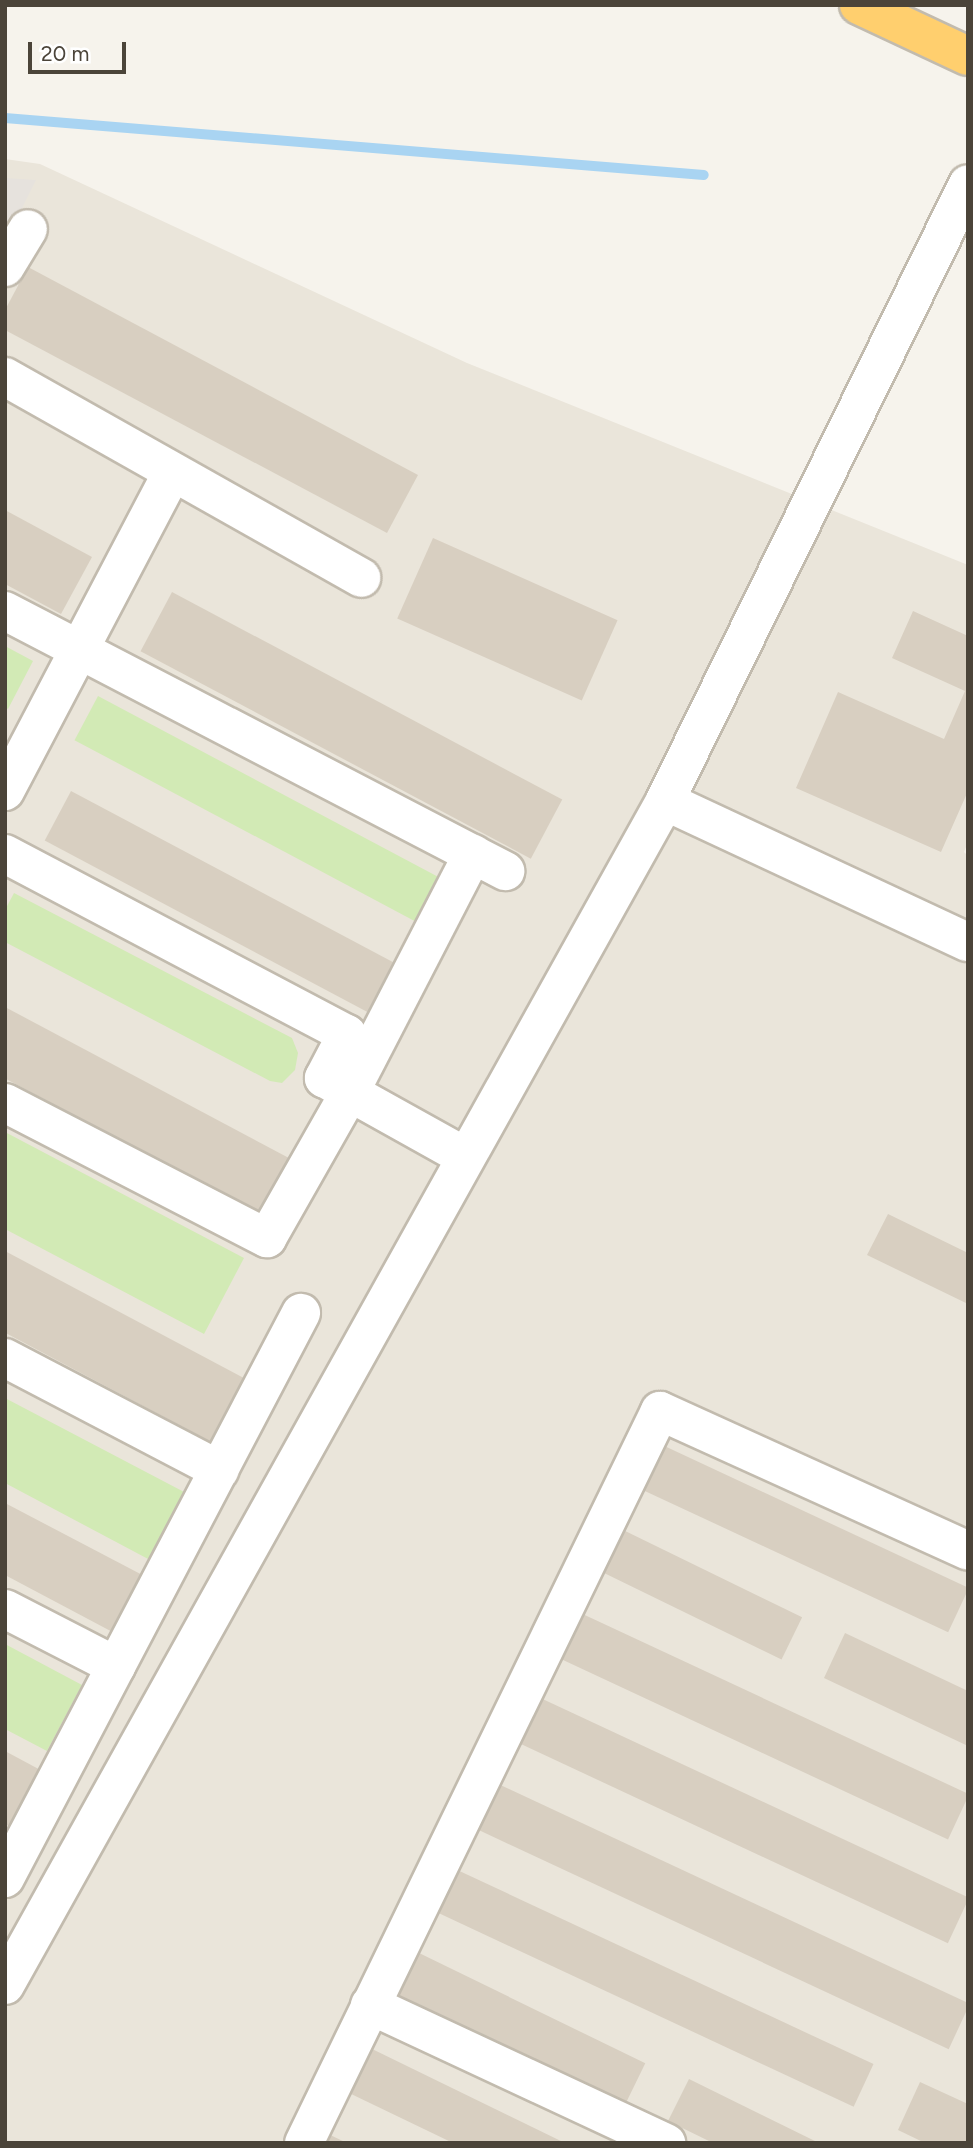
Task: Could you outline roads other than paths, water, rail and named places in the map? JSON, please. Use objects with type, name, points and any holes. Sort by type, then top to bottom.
[{"type":"highway","points":[[859,5],[968,56]]},
{"type":"street","points":[[5,1985],[464,1156],[664,802],[968,184]]},
{"type":"street","points":[[5,267],[28,229]]},
{"type":"street","points":[[5,377],[361,578]]},
{"type":"street","points":[[5,791],[172,473]]},
{"type":"street","points":[[5,611],[489,862],[350,1092],[267,1238],[5,1102]]},
{"type":"street","points":[[664,802],[968,942]]},
{"type":"street","points":[[5,854],[347,1034],[324,1078],[464,1156]]},
{"type":"street","points":[[8,1865],[116,1667],[302,1313]]},
{"type":"street","points":[[5,1358],[219,1470]]},
{"type":"street","points":[[304,2143],[660,1411],[968,1551]]},
{"type":"street","points":[[5,1609],[116,1667]]},
{"type":"street","points":[[370,2005],[666,2143]]},
{"type":"waterway","points":[[5,118],[704,175]]}]
